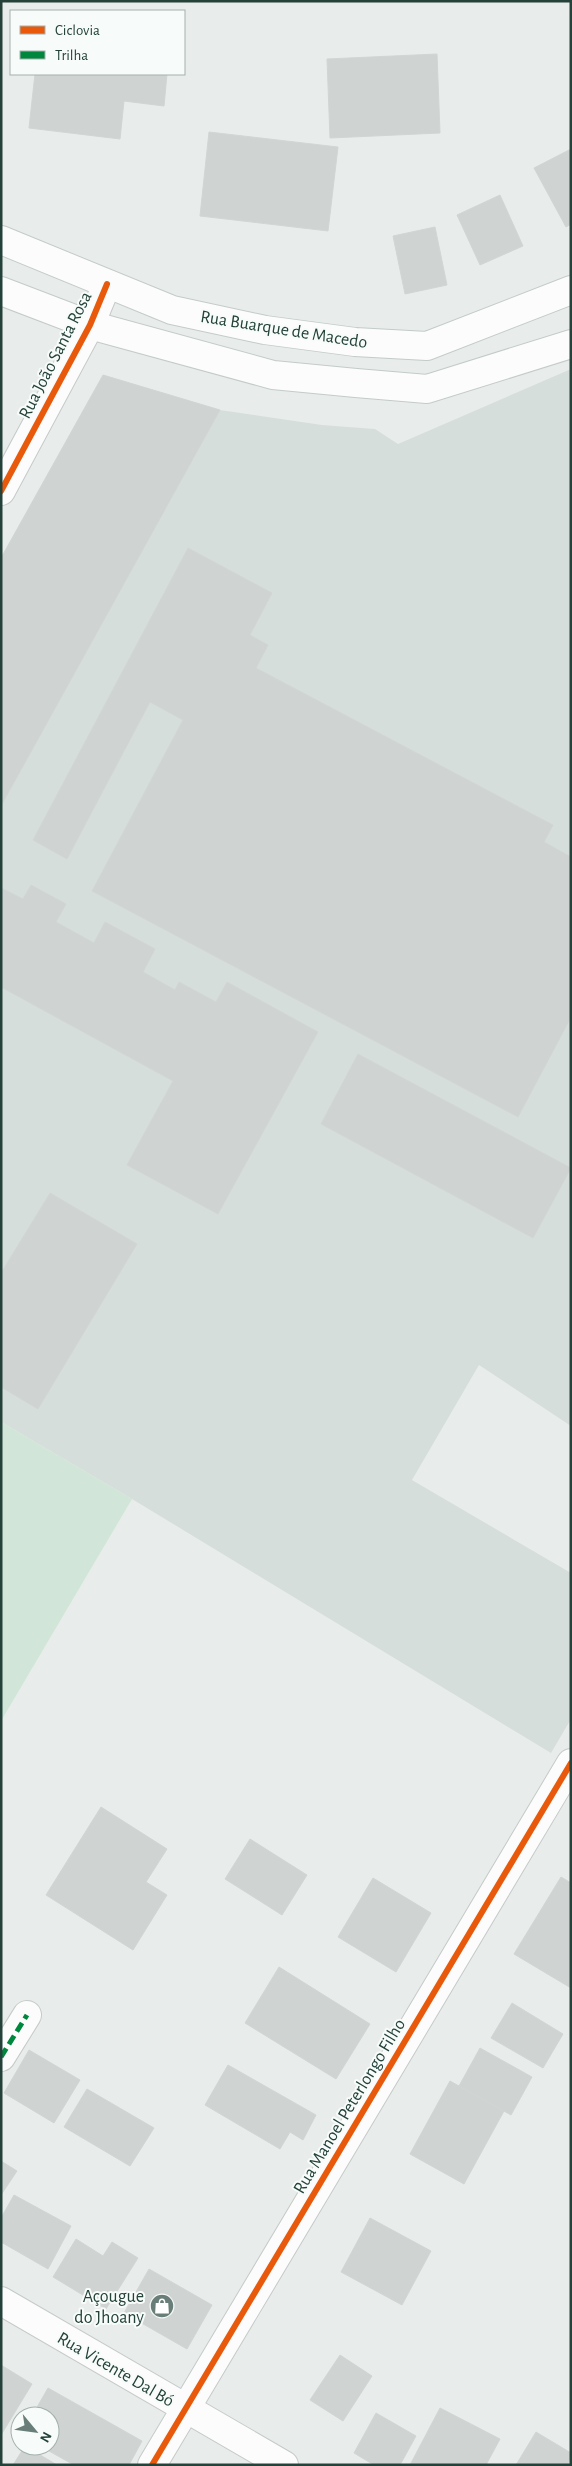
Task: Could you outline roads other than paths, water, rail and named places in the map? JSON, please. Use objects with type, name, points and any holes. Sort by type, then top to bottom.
[{"type":"street","name":"Rua Buarque de Macedo","points":[[1,240],[172,310],[265,330],[356,342],[427,346],[571,290]]},
{"type":"street","name":"Rua João Santa Rosa","points":[[1,491],[90,325],[107,284]]},
{"type":"street","points":[[1,291],[90,325],[273,375],[427,389],[571,344]]},
{"type":"street","name":"Rua Manoel Peterlongo Filho","points":[[152,2465],[571,1763]]},
{"type":"street","points":[[1,2058],[27,2015]]},
{"type":"street","name":"Rua Vicente Dal Bó","points":[[1,2302],[284,2465]]},
{"type":"place","name":"Açougue do Jhoany","points":[[162,2306]]}]
